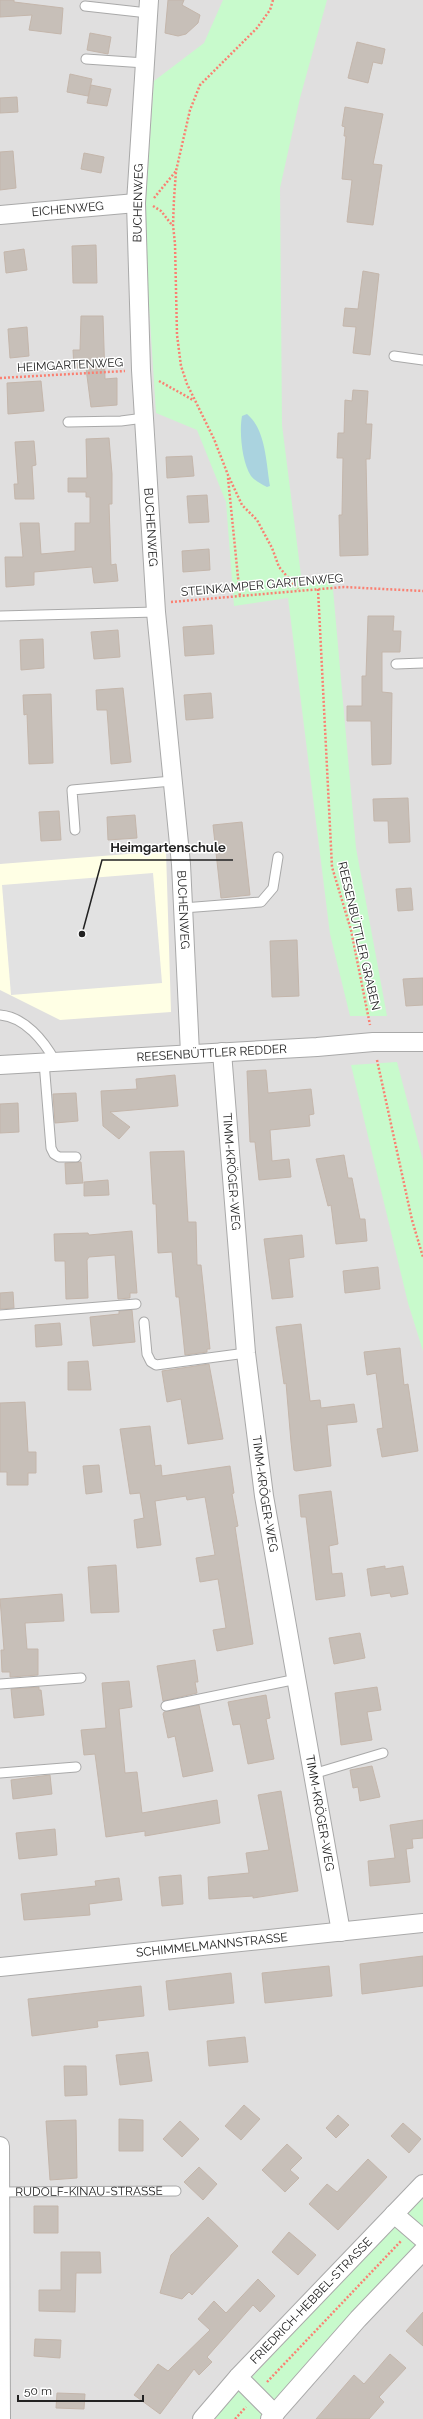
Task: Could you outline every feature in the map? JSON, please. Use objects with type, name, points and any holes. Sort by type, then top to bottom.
[{"type":"street","name":"BUCHENWEG","points":[[149,7],[136,203],[141,370],[156,612],[181,864],[190,1053]]},
{"type":"street","name":"EICHENWEG","points":[[0,215],[136,203]]},
{"type":"street","name":"REESENBÜTTLER REDDER","points":[[0,1065],[373,1042],[423,1042]]},
{"type":"street","name":"TIMM-KRÖGER-WEG","points":[[222,1052],[246,1353],[264,1496],[341,1932]]},
{"type":"street","name":"SCHIMMELMANNSTRASSE","points":[[0,1967],[423,1923]]},
{"type":"street","name":"RUDOLF-KINAU-STRASSE","points":[[0,2146],[1,2419]]},
{"type":"street","name":"FRIEDRICH-HEBBEL-STRASSE","points":[[202,2419],[238,2377],[423,2184]]},
{"type":"street","points":[[394,2214],[417,2234]]},
{"type":"street","points":[[238,2377],[256,2395],[273,2416],[358,2319],[423,2251]]},
{"type":"lane","points":[[85,6],[149,7]]},
{"type":"lane","points":[[86,59],[145,63]]},
{"type":"lane","points":[[394,356],[423,360]]},
{"type":"lane","points":[[68,422],[121,421],[144,418]]},
{"type":"lane","points":[[0,616],[156,612]]},
{"type":"lane","points":[[396,664],[423,663]]},
{"type":"lane","points":[[75,830],[72,790],[172,781]]},
{"type":"lane","points":[[183,908],[261,902],[273,888],[278,857]]},
{"type":"lane","points":[[0,1015],[19,1022],[34,1032],[50,1062],[51,1148],[54,1154],[59,1157],[76,1156]]},
{"type":"lane","points":[[0,1315],[136,1304]]},
{"type":"lane","points":[[144,1322],[147,1354],[151,1362],[156,1365],[246,1353]]},
{"type":"lane","points":[[0,1684],[81,1678]]},
{"type":"lane","points":[[166,1706],[297,1679]]},
{"type":"lane","points":[[313,1774],[383,1753]]},
{"type":"lane","points":[[0,1773],[76,1767]]},
{"type":"lane","name":"RUDOLF-KINAU-STRASSE","points":[[1,2192],[176,2191]]},
{"type":"path","points":[[273,0],[270,10],[257,28],[200,85],[185,128],[176,171],[172,225],[175,244],[177,335],[182,366],[194,401],[214,439],[242,505],[257,520],[272,548],[279,567],[298,590]]},
{"type":"path","points":[[172,225],[161,210],[150,203],[176,171]]},
{"type":"path","points":[[141,370],[194,401]]},
{"type":"path","name":"HEIMGARTENWEG","points":[[0,378],[141,370]]},
{"type":"path","points":[[228,475],[240,598]]},
{"type":"path","name":"STEINKAMPER GARTENWEG","points":[[156,612],[161,602],[240,598],[298,590],[344,587],[423,591]]},
{"type":"path","name":"REESENBÜTTLER GRABEN","points":[[318,589],[332,867],[351,930],[373,1042],[412,1220],[423,1257]]},
{"type":"path","points":[[235,2419],[256,2395],[417,2234]]},
{"type":"shaded area","points":[[0,0],[423,0],[423,2419],[0,2419]]},
{"type":"shaded area","points":[[166,851],[171,1012],[60,1020],[0,990],[0,864]]},
{"type":"shaded area","points":[[153,873],[162,983],[11,995],[2,885]]},
{"type":"green space","points":[[223,0],[327,0],[300,98],[280,188],[282,425],[302,583],[332,578],[356,848],[387,1016],[350,1016],[330,934],[288,598],[234,606],[226,502],[197,430],[156,413],[144,228],[154,81],[204,43]]},
{"type":"green space","points":[[397,1062],[423,1161],[423,1351],[408,1303],[351,1065]]},
{"type":"green space","points":[[423,2193],[423,2242],[264,2419],[213,2419]]},
{"type":"water","points":[[247,414],[253,421],[262,437],[270,486],[267,487],[251,476],[245,463],[242,447],[241,423],[242,416]]},
{"type":"building","points":[[0,0],[14,0],[14,2],[63,8],[61,34],[29,30],[32,15],[0,17]]},
{"type":"building","points":[[168,0],[184,0],[182,5],[200,15],[198,23],[186,34],[178,36],[165,33]]},
{"type":"building","points":[[90,33],[111,37],[108,54],[87,50]]},
{"type":"building","points":[[357,42],[385,49],[382,64],[373,62],[368,83],[348,78]]},
{"type":"building","points":[[70,74],[92,79],[88,96],[67,92]]},
{"type":"building","points":[[91,85],[111,89],[107,106],[87,103]]},
{"type":"building","points":[[17,97],[18,112],[0,113],[0,98]]},
{"type":"building","points":[[345,107],[383,114],[373,164],[382,165],[373,225],[347,222],[352,180],[342,179],[346,136],[344,136],[345,127],[342,126]]},
{"type":"building","points":[[13,151],[16,188],[0,190],[0,152]]},
{"type":"building","points":[[84,153],[104,157],[101,173],[81,169]]},
{"type":"building","points":[[96,245],[97,283],[73,283],[72,246]]},
{"type":"building","points":[[24,249],[27,270],[6,273],[4,252]]},
{"type":"building","points":[[363,271],[379,274],[370,355],[353,353],[356,327],[343,326],[345,308],[358,309]]},
{"type":"building","points":[[81,316],[103,316],[105,379],[117,378],[117,405],[91,407],[86,368],[74,368],[73,350],[80,350]]},
{"type":"building","points":[[27,327],[29,356],[10,358],[8,329]]},
{"type":"building","points":[[41,381],[44,411],[8,414],[7,383]]},
{"type":"building","points":[[353,390],[368,391],[366,424],[372,424],[370,459],[366,459],[368,555],[340,556],[339,515],[342,515],[343,458],[337,458],[338,433],[344,433],[345,400],[352,401]]},
{"type":"building","points":[[109,438],[112,474],[112,504],[109,504],[111,565],[116,564],[118,581],[94,583],[92,567],[34,572],[34,585],[6,587],[5,557],[23,557],[20,523],[39,523],[41,554],[75,551],[75,523],[90,523],[90,497],[86,497],[86,492],[68,492],[68,478],[87,478],[86,439]]},
{"type":"building","points":[[34,441],[36,465],[32,466],[34,499],[15,499],[14,484],[18,484],[15,442]]},
{"type":"building","points":[[192,456],[194,476],[167,478],[166,457]]},
{"type":"building","points":[[207,495],[209,522],[189,523],[187,496]]},
{"type":"building","points":[[209,549],[210,570],[183,572],[182,551]]},
{"type":"building","points":[[368,616],[394,616],[393,631],[401,631],[400,652],[382,652],[382,692],[392,693],[391,764],[372,765],[371,721],[347,721],[347,706],[362,706],[362,676],[366,676]]},
{"type":"building","points":[[212,625],[214,654],[185,656],[183,627]]},
{"type":"building","points":[[118,630],[120,657],[94,659],[91,632]]},
{"type":"building","points":[[43,639],[44,668],[21,670],[20,640]]},
{"type":"building","points":[[123,688],[131,762],[111,764],[107,710],[97,710],[96,690]]},
{"type":"building","points":[[211,693],[213,718],[186,720],[184,695]]},
{"type":"building","points":[[51,694],[53,763],[29,764],[27,714],[24,715],[23,695]]},
{"type":"building","points":[[408,798],[410,842],[389,843],[388,821],[374,821],[373,799]]},
{"type":"building","points":[[59,811],[61,840],[41,841],[39,812]]},
{"type":"building","points":[[135,815],[137,838],[108,840],[107,817]]},
{"type":"building","points":[[242,822],[250,895],[221,898],[213,825]]},
{"type":"building","points":[[411,888],[413,910],[398,911],[396,889]]},
{"type":"building","points":[[297,940],[299,996],[272,997],[270,941]]},
{"type":"building","points":[[423,978],[423,1005],[406,1006],[403,979]]},
{"type":"building","points":[[266,1070],[268,1093],[311,1089],[314,1114],[309,1115],[310,1126],[270,1130],[272,1161],[289,1159],[291,1177],[259,1180],[255,1142],[250,1142],[247,1071]]},
{"type":"building","points":[[175,1075],[178,1106],[110,1112],[130,1127],[119,1139],[103,1126],[101,1091],[137,1089],[136,1079]]},
{"type":"building","points":[[76,1093],[78,1121],[55,1123],[53,1094]]},
{"type":"building","points":[[18,1103],[19,1132],[0,1133],[0,1104]]},
{"type":"building","points":[[184,1151],[188,1222],[196,1222],[197,1265],[201,1265],[210,1349],[207,1349],[207,1352],[185,1355],[179,1297],[176,1297],[172,1252],[158,1253],[156,1204],[153,1204],[150,1152]]},
{"type":"building","points":[[344,1155],[348,1178],[352,1178],[360,1219],[365,1219],[367,1241],[336,1244],[331,1205],[328,1206],[316,1159]]},
{"type":"building","points":[[81,1162],[83,1183],[66,1184],[65,1163]]},
{"type":"building","points":[[108,1180],[109,1195],[84,1196],[84,1182]]},
{"type":"building","points":[[132,1231],[137,1293],[130,1293],[130,1298],[118,1299],[115,1255],[89,1257],[87,1260],[88,1298],[66,1299],[65,1261],[55,1261],[54,1234],[88,1233],[89,1235]]},
{"type":"building","points":[[302,1235],[304,1257],[289,1259],[293,1297],[272,1299],[264,1239]]},
{"type":"building","points":[[378,1267],[380,1289],[345,1293],[343,1271]]},
{"type":"building","points":[[13,1292],[14,1308],[0,1309],[0,1293]]},
{"type":"building","points":[[132,1310],[135,1342],[93,1346],[90,1317],[119,1314],[119,1311]]},
{"type":"building","points":[[60,1323],[62,1345],[36,1347],[35,1325]]},
{"type":"building","points":[[301,1324],[310,1401],[320,1400],[321,1408],[354,1404],[357,1422],[327,1425],[331,1466],[296,1471],[294,1470],[286,1383],[284,1384],[276,1327]]},
{"type":"building","points":[[400,1348],[404,1385],[408,1384],[418,1451],[382,1457],[377,1429],[383,1428],[376,1373],[367,1375],[364,1352]]},
{"type":"building","points":[[88,1361],[91,1390],[68,1390],[68,1362]]},
{"type":"building","points":[[209,1364],[223,1439],[188,1444],[181,1399],[167,1402],[162,1371]]},
{"type":"building","points":[[25,1402],[28,1452],[36,1452],[36,1473],[28,1473],[28,1485],[7,1485],[7,1472],[0,1472],[0,1403]]},
{"type":"building","points":[[150,1426],[155,1466],[161,1465],[162,1476],[230,1466],[234,1493],[232,1494],[238,1526],[235,1527],[253,1644],[217,1651],[213,1630],[226,1628],[218,1579],[200,1582],[196,1558],[215,1555],[205,1497],[187,1500],[186,1496],[155,1501],[161,1545],[137,1548],[134,1520],[144,1518],[140,1493],[130,1494],[120,1429]]},
{"type":"building","points":[[99,1465],[102,1492],[86,1494],[83,1466]]},
{"type":"building","points":[[331,1491],[338,1544],[329,1546],[332,1574],[342,1573],[345,1596],[316,1600],[306,1517],[301,1517],[299,1495]]},
{"type":"building","points":[[116,1565],[119,1612],[91,1613],[88,1567]]},
{"type":"building","points":[[385,1566],[385,1569],[403,1566],[408,1594],[391,1597],[390,1593],[371,1596],[367,1569]]},
{"type":"building","points":[[62,1594],[64,1621],[25,1623],[27,1649],[38,1649],[38,1675],[10,1677],[10,1672],[2,1672],[1,1650],[4,1650],[0,1599]]},
{"type":"building","points":[[360,1633],[365,1658],[334,1664],[329,1638]]},
{"type":"building","points":[[195,1660],[198,1682],[195,1682],[197,1693],[163,1701],[157,1666]]},
{"type":"building","points":[[129,1681],[132,1707],[119,1709],[125,1773],[137,1772],[142,1813],[217,1800],[220,1823],[145,1836],[145,1831],[106,1837],[95,1754],[84,1755],[81,1730],[106,1728],[102,1683]]},
{"type":"building","points":[[39,1687],[39,1690],[41,1690],[44,1715],[14,1718],[11,1689]]},
{"type":"building","points":[[377,1687],[381,1710],[367,1712],[372,1740],[341,1745],[335,1693]]},
{"type":"building","points":[[266,1695],[270,1718],[266,1719],[274,1759],[248,1764],[240,1724],[233,1725],[228,1702]]},
{"type":"building","points":[[199,1705],[213,1771],[183,1777],[175,1736],[168,1738],[163,1714],[164,1712]]},
{"type":"building","points":[[372,1766],[380,1797],[360,1801],[358,1787],[353,1788],[350,1770]]},
{"type":"building","points":[[50,1775],[52,1794],[13,1799],[11,1780]]},
{"type":"building","points":[[281,1791],[298,1891],[253,1898],[253,1896],[209,1899],[208,1877],[249,1873],[246,1853],[269,1850],[258,1795]]},
{"type":"building","points":[[423,1820],[423,1838],[412,1839],[413,1848],[406,1849],[410,1882],[370,1886],[368,1861],[395,1858],[390,1825]]},
{"type":"building","points":[[55,1829],[57,1855],[19,1859],[16,1833]]},
{"type":"building","points":[[181,1875],[183,1904],[162,1906],[159,1877]]},
{"type":"building","points":[[119,1878],[122,1900],[89,1904],[90,1915],[24,1920],[21,1894],[96,1886],[95,1881]]},
{"type":"building","points":[[423,1956],[423,1986],[362,1994],[360,1964]]},
{"type":"building","points":[[329,1966],[332,1996],[265,2003],[262,1973]]},
{"type":"building","points":[[231,1973],[234,2003],[169,2010],[166,1981]]},
{"type":"building","points":[[141,1986],[144,2016],[97,2021],[98,2027],[32,2036],[28,1999]]},
{"type":"building","points":[[245,2037],[248,2062],[209,2066],[207,2041]]},
{"type":"building","points":[[148,2052],[152,2081],[120,2085],[116,2055]]},
{"type":"building","points":[[64,2066],[86,2066],[87,2095],[65,2096]]},
{"type":"building","points":[[244,2105],[260,2119],[241,2140],[225,2126]]},
{"type":"building","points":[[338,2115],[349,2125],[336,2138],[326,2128]]},
{"type":"building","points":[[119,2119],[143,2120],[143,2151],[119,2151]]},
{"type":"building","points":[[76,2120],[77,2178],[50,2180],[46,2121]]},
{"type":"building","points":[[180,2121],[199,2139],[182,2157],[163,2139]]},
{"type":"building","points":[[403,2123],[421,2139],[409,2153],[391,2136]]},
{"type":"building","points":[[287,2144],[302,2158],[290,2170],[299,2178],[285,2192],[262,2170]]},
{"type":"building","points":[[368,2159],[387,2177],[338,2230],[309,2204],[327,2184],[337,2192]]},
{"type":"building","points":[[199,2167],[217,2184],[203,2200],[184,2182]]},
{"type":"building","points":[[34,2206],[58,2206],[58,2233],[34,2233]]},
{"type":"building","points":[[208,2217],[238,2246],[192,2295],[189,2292],[182,2299],[160,2293],[171,2255]]},
{"type":"building","points":[[289,2232],[316,2255],[298,2275],[272,2252]]},
{"type":"building","points":[[61,2252],[100,2252],[101,2273],[76,2273],[75,2312],[39,2311],[39,2290],[61,2290]]},
{"type":"building","points":[[258,2279],[275,2296],[260,2312],[253,2305],[207,2357],[212,2362],[199,2375],[194,2369],[160,2414],[134,2395],[158,2364],[168,2371],[210,2330],[198,2319],[214,2301],[226,2313]]},
{"type":"building","points":[[423,2312],[423,2346],[406,2331]]},
{"type":"building","points":[[35,2339],[61,2340],[60,2358],[34,2356]]},
{"type":"building","points":[[390,2354],[406,2368],[379,2397],[384,2402],[369,2419],[316,2419],[354,2375],[364,2384]]},
{"type":"building","points":[[57,2393],[85,2394],[84,2409],[56,2408]]},
{"type":"place","name":"Heimgartenschule","points":[[82,934]]}]
